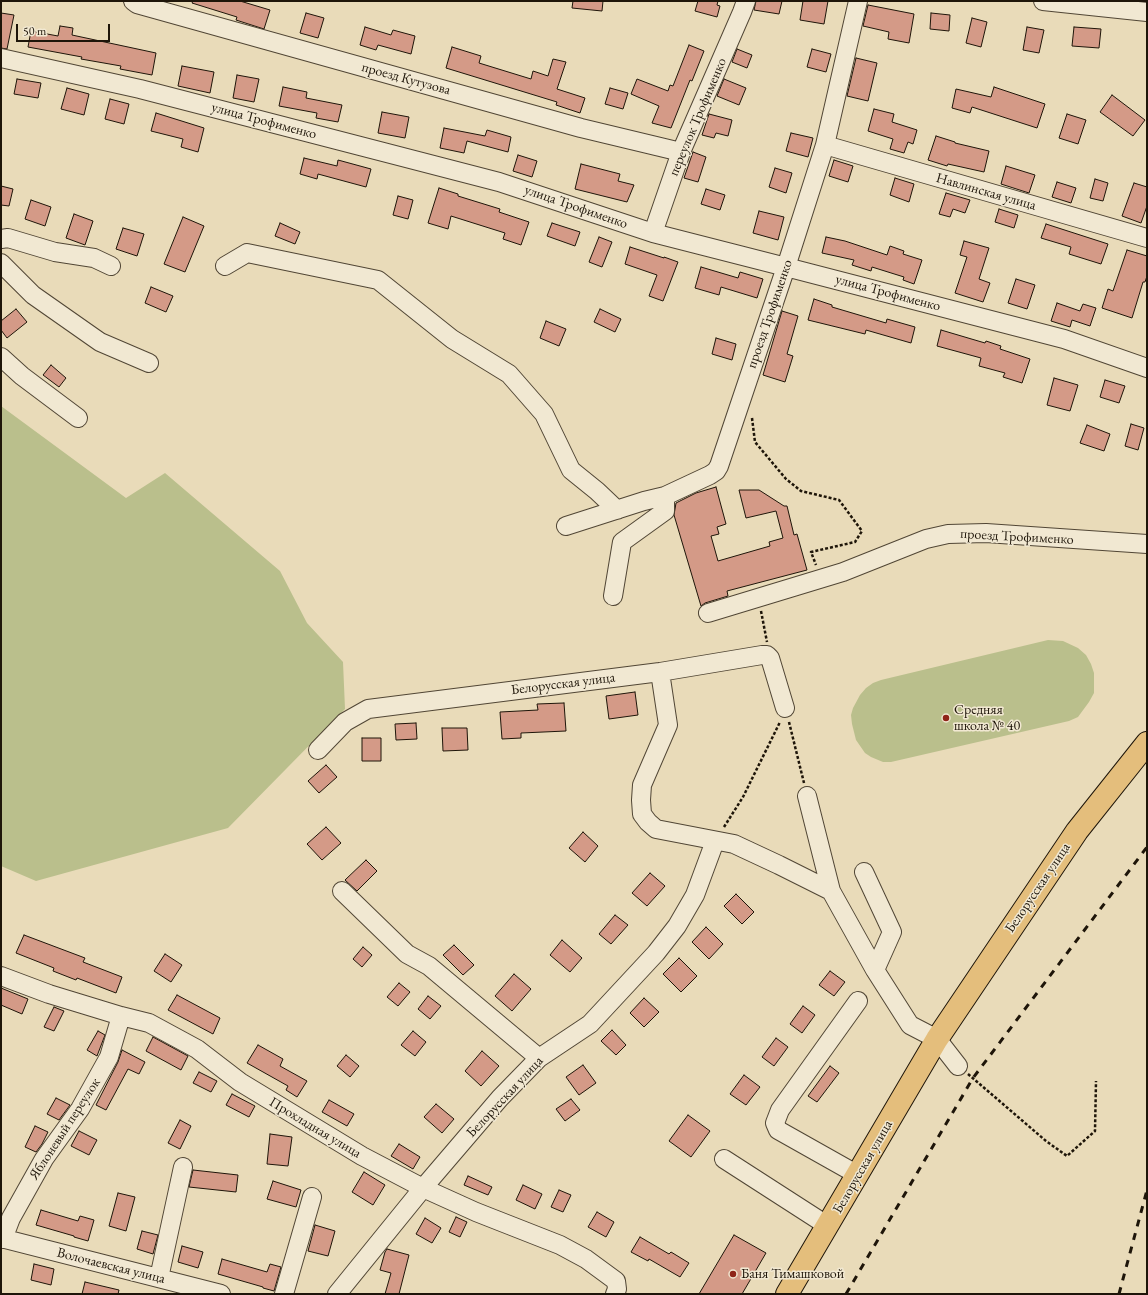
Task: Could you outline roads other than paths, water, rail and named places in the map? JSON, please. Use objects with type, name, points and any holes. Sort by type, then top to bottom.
[{"type":"main road","name":"Белорусская улица","points":[[787,1294],[937,1039],[1077,831],[1147,743]]},
{"type":"street","name":"проезд Кутузова","points":[[133,1],[137,4],[574,126],[681,152]]},
{"type":"street","name":"переулок Трофименко","points":[[653,234],[681,152],[746,1]]},
{"type":"street","name":"проезд Трофименко","points":[[566,526],[644,500],[665,496],[716,471],[719,466],[786,267],[824,145],[858,1]]},
{"type":"street","points":[[1043,1],[1147,12]]},
{"type":"street","name":"улица Трофименко","points":[[1,58],[140,89],[499,182],[653,234],[786,267],[1064,340],[1147,368]]},
{"type":"street","name":"Навлинская улица","points":[[824,145],[1147,238]]},
{"type":"street","points":[[1,239],[8,238],[55,252],[94,258],[111,266]]},
{"type":"street","points":[[225,266],[247,253],[378,280],[452,340],[509,374],[544,414],[571,470],[597,491],[617,510]]},
{"type":"street","points":[[1,263],[33,295],[100,342],[149,363]]},
{"type":"street","points":[[1,357],[22,376],[78,418]]},
{"type":"street","points":[[613,596],[622,542],[665,511],[665,496]]},
{"type":"street","name":"проезд Трофименко","points":[[708,613],[843,572],[926,539],[948,534],[986,533],[1147,544]]},
{"type":"street","name":"Белорусская улица","points":[[318,750],[345,722],[368,709],[660,672],[762,655],[767,655],[770,658],[785,708]]},
{"type":"street","points":[[660,672],[668,725],[642,785],[642,814],[648,822],[656,829],[685,836],[734,844],[779,864],[831,891]]},
{"type":"street","points":[[807,796],[831,891],[875,970],[910,1025],[937,1039],[958,1066]]},
{"type":"street","name":"Белорусская улица","points":[[337,1294],[423,1188],[500,1098],[540,1058],[590,1024],[656,953],[677,926],[695,895],[715,841]]},
{"type":"street","points":[[864,872],[892,932],[875,970]]},
{"type":"street","points":[[342,891],[407,954],[429,966],[540,1058]]},
{"type":"street","name":"Прохладная улица","points":[[1,976],[49,994],[149,1023],[197,1049],[240,1082],[362,1156],[423,1188],[476,1212],[560,1245],[580,1256],[616,1281],[617,1288],[615,1294]]},
{"type":"street","points":[[858,1000],[780,1110],[775,1122],[778,1130],[858,1175]]},
{"type":"street","name":"Яблоневый переулок","points":[[2,1239],[11,1218],[44,1159],[80,1109],[109,1057],[121,1016]]},
{"type":"street","points":[[724,1158],[828,1226]]},
{"type":"street","points":[[159,1278],[183,1167]]},
{"type":"street","points":[[284,1294],[312,1197]]},
{"type":"street","name":"Волочаевская улица","points":[[2,1239],[221,1294]]},
{"type":"railway","points":[[846,1294],[973,1078],[1147,847]]},
{"type":"railway","points":[[1119,1294],[1147,1190]]},
{"type":"place","name":"Средняя школа № 40","points":[[946,718]]},
{"type":"place","name":"Баня Тимашковой","points":[[733,1274]]}]
